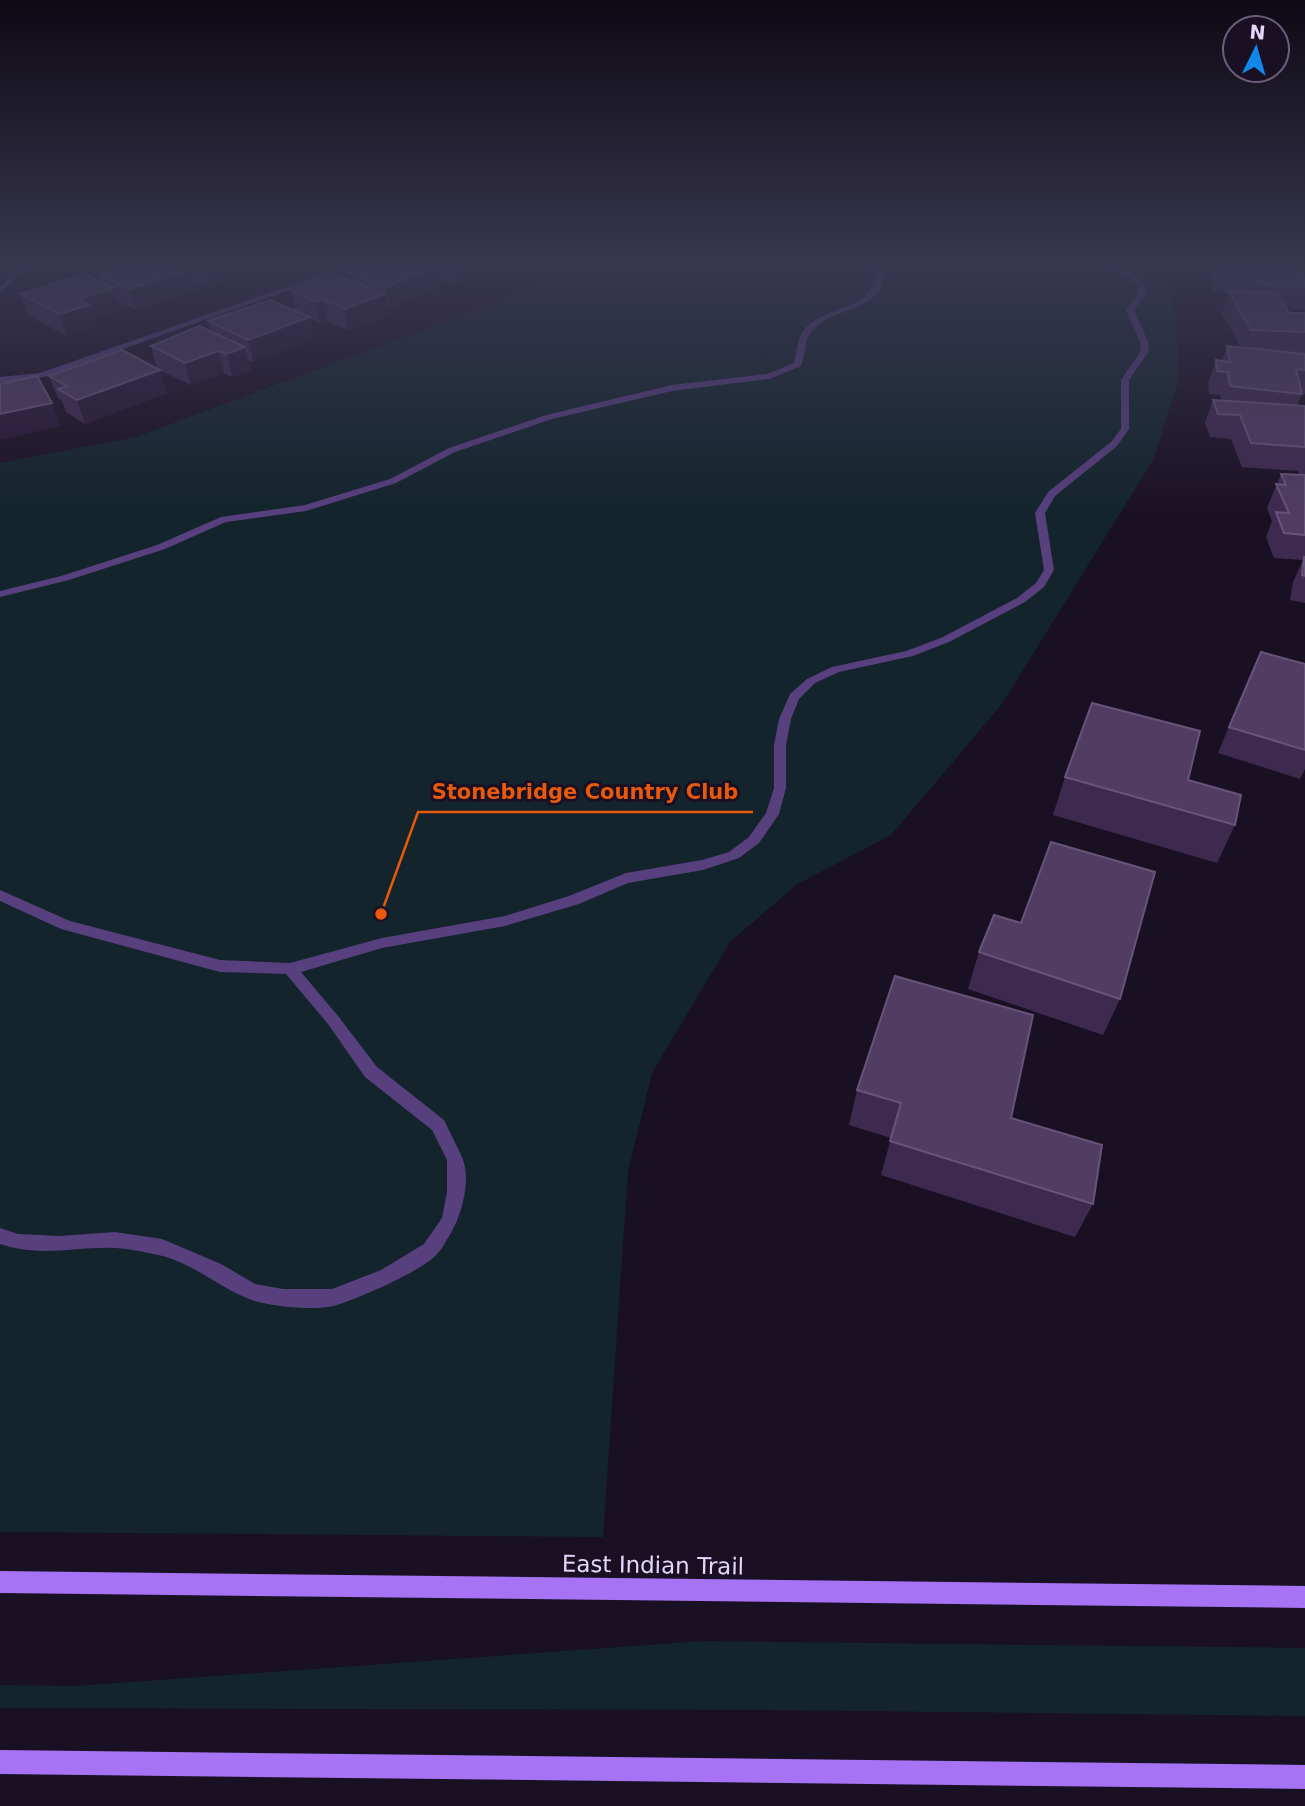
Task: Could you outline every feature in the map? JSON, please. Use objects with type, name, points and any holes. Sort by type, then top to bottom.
[{"type":"main road","name":"East Indian Trail","points":[[0,1582],[1305,1597]]},
{"type":"main road","points":[[0,1762],[1305,1777]]},
{"type":"street","points":[[0,380],[41,375],[117,348]]},
{"type":"street","points":[[0,594],[65,579],[161,547],[224,519],[306,508],[393,481],[452,450],[549,417],[650,392],[769,376],[798,364],[802,348]]},
{"type":"street","points":[[0,895],[66,925],[220,966],[290,969],[382,943],[505,921],[574,900],[626,878],[716,861],[734,855],[754,840],[772,814],[780,788],[780,745],[785,719],[794,697],[811,681],[836,669],[909,654],[945,640],[1021,600],[1040,585],[1049,570],[1040,513],[1051,494],[1114,444],[1125,429],[1125,380],[1145,348]]},
{"type":"street","points":[[0,1236],[18,1242],[60,1244],[115,1240],[162,1247],[215,1270],[252,1292],[283,1298],[332,1298],[387,1276],[430,1250],[450,1221],[456,1192],[455,1160],[438,1125],[371,1072],[333,1020],[290,969]]},
{"type":"shaded area","points":[[374,348],[1177,348],[1178,383],[1153,460],[1002,704],[891,835],[796,885],[730,942],[652,1073],[628,1171],[603,1537],[0,1532],[0,463],[136,437]]},
{"type":"shaded area","points":[[704,1641],[1305,1648],[1305,1716],[754,1710],[0,1708],[0,1685],[75,1686]]},
{"type":"building","points":[[156,348],[242,348],[227,354],[218,351],[185,363]]},
{"type":"building","points":[[1227,348],[1305,354],[1305,370],[1296,369],[1302,394],[1230,386],[1228,372],[1217,371],[1216,360],[1230,362]]},
{"type":"building","points":[[122,350],[160,370],[77,400],[58,389],[67,386],[49,376]]},
{"type":"building","points":[[37,376],[52,403],[0,414],[0,384]]},
{"type":"building","points":[[1213,400],[1305,406],[1305,447],[1251,443],[1240,415],[1218,414]]},
{"type":"building","points":[[1281,474],[1305,475],[1305,535],[1284,533],[1276,512],[1289,513],[1276,484],[1286,485]]},
{"type":"building","points":[[1305,557],[1305,576],[1302,575]]},
{"type":"building","points":[[1261,652],[1305,664],[1305,750],[1229,727]]},
{"type":"building","points":[[1092,703],[1200,731],[1188,780],[1241,795],[1235,825],[1065,777]]},
{"type":"building","points":[[1051,842],[1155,872],[1120,999],[979,952],[994,915],[1021,923]]},
{"type":"building","points":[[895,976],[1033,1015],[1011,1118],[1102,1145],[1093,1204],[890,1141],[901,1103],[857,1090]]},
{"type":"place","name":"Stonebridge Country Club","points":[[381,914]]}]
